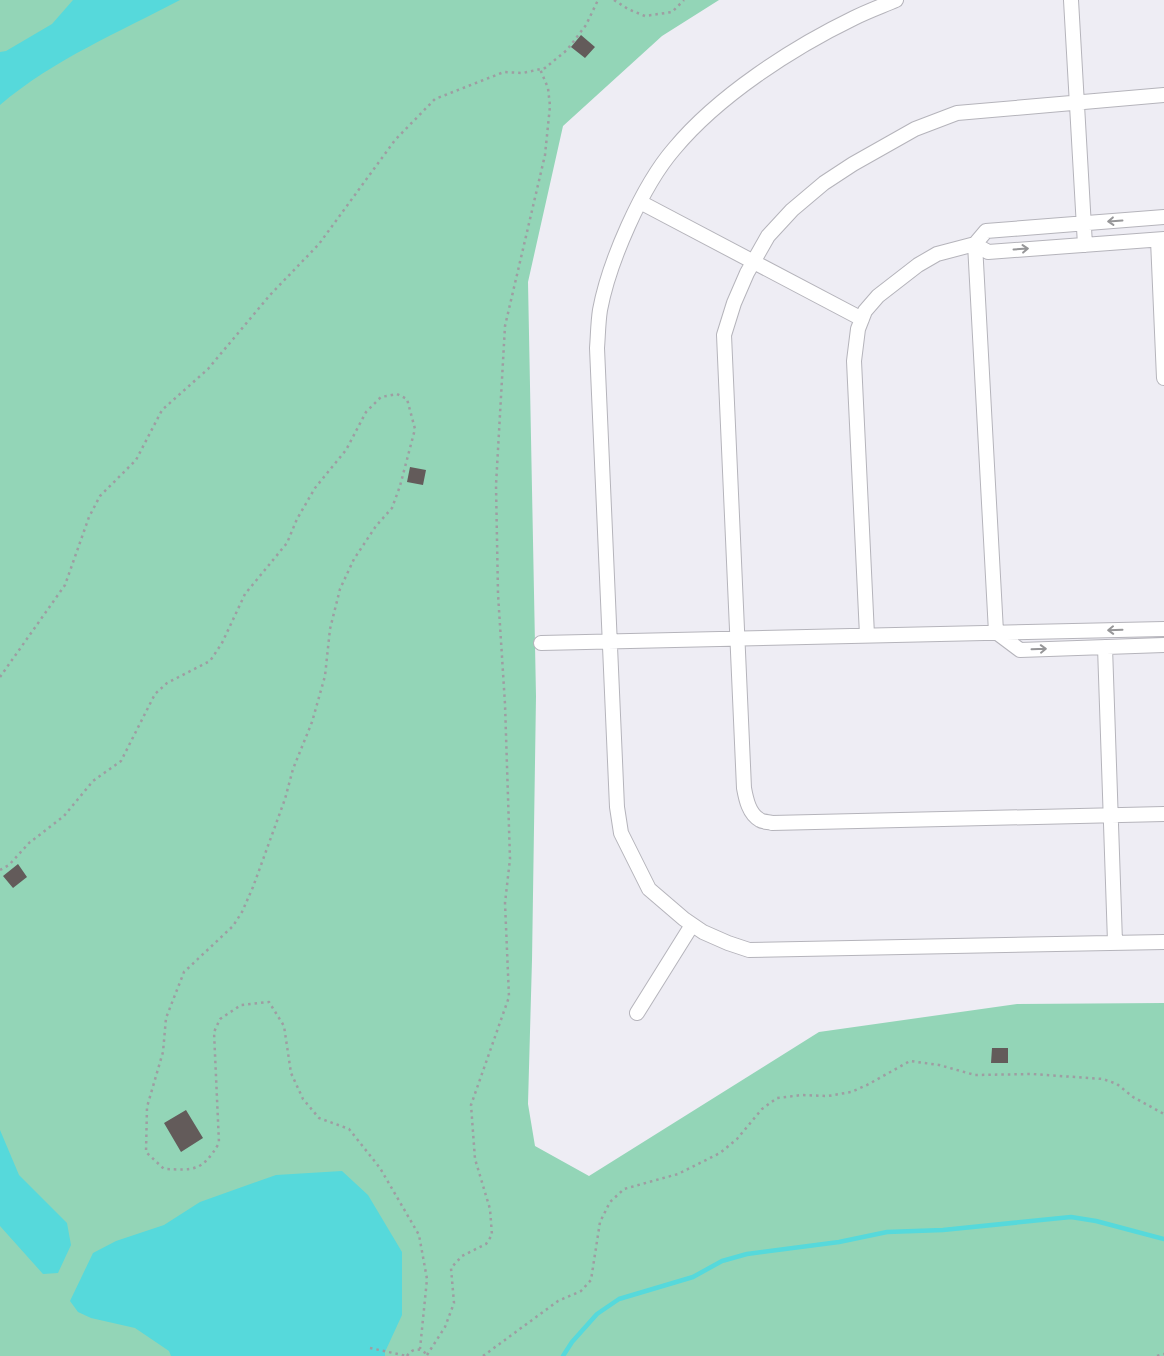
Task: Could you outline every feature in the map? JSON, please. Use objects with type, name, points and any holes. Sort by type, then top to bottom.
[{"type":"street","points":[[896,0],[855,17],[776,62],[732,94],[703,119],[673,149],[649,184],[612,266],[600,310],[597,348],[617,807],[621,833],[649,889],[703,932],[728,944],[749,950],[1164,942]]},
{"type":"street","points":[[1071,0],[1085,245]]},
{"type":"street","points":[[1164,95],[957,113],[915,129],[853,164],[824,183],[792,210],[768,236],[753,262],[734,303],[724,335],[744,788],[748,805],[760,820],[772,822],[1164,814]]},
{"type":"street","points":[[640,202],[862,319]]},
{"type":"street","points":[[867,635],[854,361],[858,329],[865,312],[878,296],[918,265],[937,254],[975,244],[986,232],[1164,217]]},
{"type":"street","points":[[975,244],[988,252],[1161,239],[1164,378]]},
{"type":"street","points":[[975,244],[996,632]]},
{"type":"street","points":[[542,643],[1164,629]]},
{"type":"street","points":[[996,632],[1020,650],[1164,646]]},
{"type":"street","points":[[1105,647],[1115,942]]},
{"type":"street","points":[[637,1013],[692,925]]},
{"type":"path","points":[[0,677],[65,585],[89,517],[100,496],[136,460],[162,410],[208,369],[270,295],[318,244],[395,140],[435,99],[504,72],[523,73],[545,68],[567,50],[586,25],[598,0]]},
{"type":"path","points":[[614,0],[628,9],[645,16],[672,12],[684,0]]},
{"type":"path","points":[[420,1349],[427,1356],[445,1327],[454,1303],[451,1268],[462,1256],[486,1244],[492,1235],[490,1209],[475,1160],[471,1105],[509,997],[505,903],[509,849],[505,704],[498,594],[496,485],[505,326],[545,155],[550,106],[548,88],[540,69]]},
{"type":"path","points":[[0,870],[9,865],[29,843],[64,816],[93,781],[121,761],[155,694],[167,683],[210,661],[222,643],[245,594],[287,543],[297,520],[315,488],[346,450],[366,412],[381,397],[397,394],[407,399],[415,429],[400,486],[392,508],[376,526],[354,559],[340,589],[330,629],[324,676],[312,722],[292,769],[286,799],[253,887],[242,912],[233,926],[184,972],[166,1018],[163,1052],[147,1107],[146,1152],[164,1168],[192,1170],[210,1159],[219,1144],[214,1032],[220,1018],[241,1005],[269,1002],[284,1026],[291,1073],[303,1099],[319,1118],[349,1129],[380,1168],[419,1236],[427,1279],[420,1349]]},
{"type":"path","points":[[483,1356],[558,1301],[581,1291],[591,1280],[600,1222],[610,1202],[624,1189],[678,1174],[720,1153],[762,1109],[777,1098],[828,1096],[851,1092],[910,1061],[938,1065],[975,1075],[1032,1074],[1103,1079],[1117,1084],[1133,1097],[1164,1114]]},
{"type":"path","points":[[371,1348],[407,1356],[411,1351],[420,1349]]},
{"type":"path","points":[[1157,1356],[1164,1354]]},
{"type":"green space","points":[[0,0],[719,0],[662,36],[563,126],[528,282],[536,696],[528,1104],[535,1146],[589,1176],[819,1032],[1017,1004],[1164,1003],[1164,1356],[0,1356]]},
{"type":"water","points":[[73,0],[180,0],[64,60],[0,105],[0,52],[6,51],[52,24]]},
{"type":"water","points":[[0,1130],[19,1175],[67,1223],[71,1245],[58,1273],[43,1274],[0,1226]]},
{"type":"water","points":[[342,1171],[368,1195],[402,1252],[402,1315],[385,1352],[385,1356],[171,1356],[169,1351],[135,1328],[91,1318],[78,1312],[70,1301],[93,1253],[116,1241],[164,1225],[200,1202],[276,1175]]},
{"type":"building","points":[[581,35],[595,47],[585,58],[571,47]]},
{"type":"building","points":[[410,467],[426,470],[423,485],[407,482]]},
{"type":"building","points":[[18,864],[27,877],[13,888],[3,876]]},
{"type":"building","points":[[992,1048],[1008,1048],[1008,1063],[991,1063]]},
{"type":"building","points":[[186,1110],[203,1138],[181,1152],[164,1123]]},
{"type":"waterway","points":[[563,1356],[572,1342],[597,1314],[619,1299],[693,1277],[722,1261],[747,1254],[839,1242],[887,1232],[943,1230],[1071,1217],[1096,1221],[1164,1239]]}]
